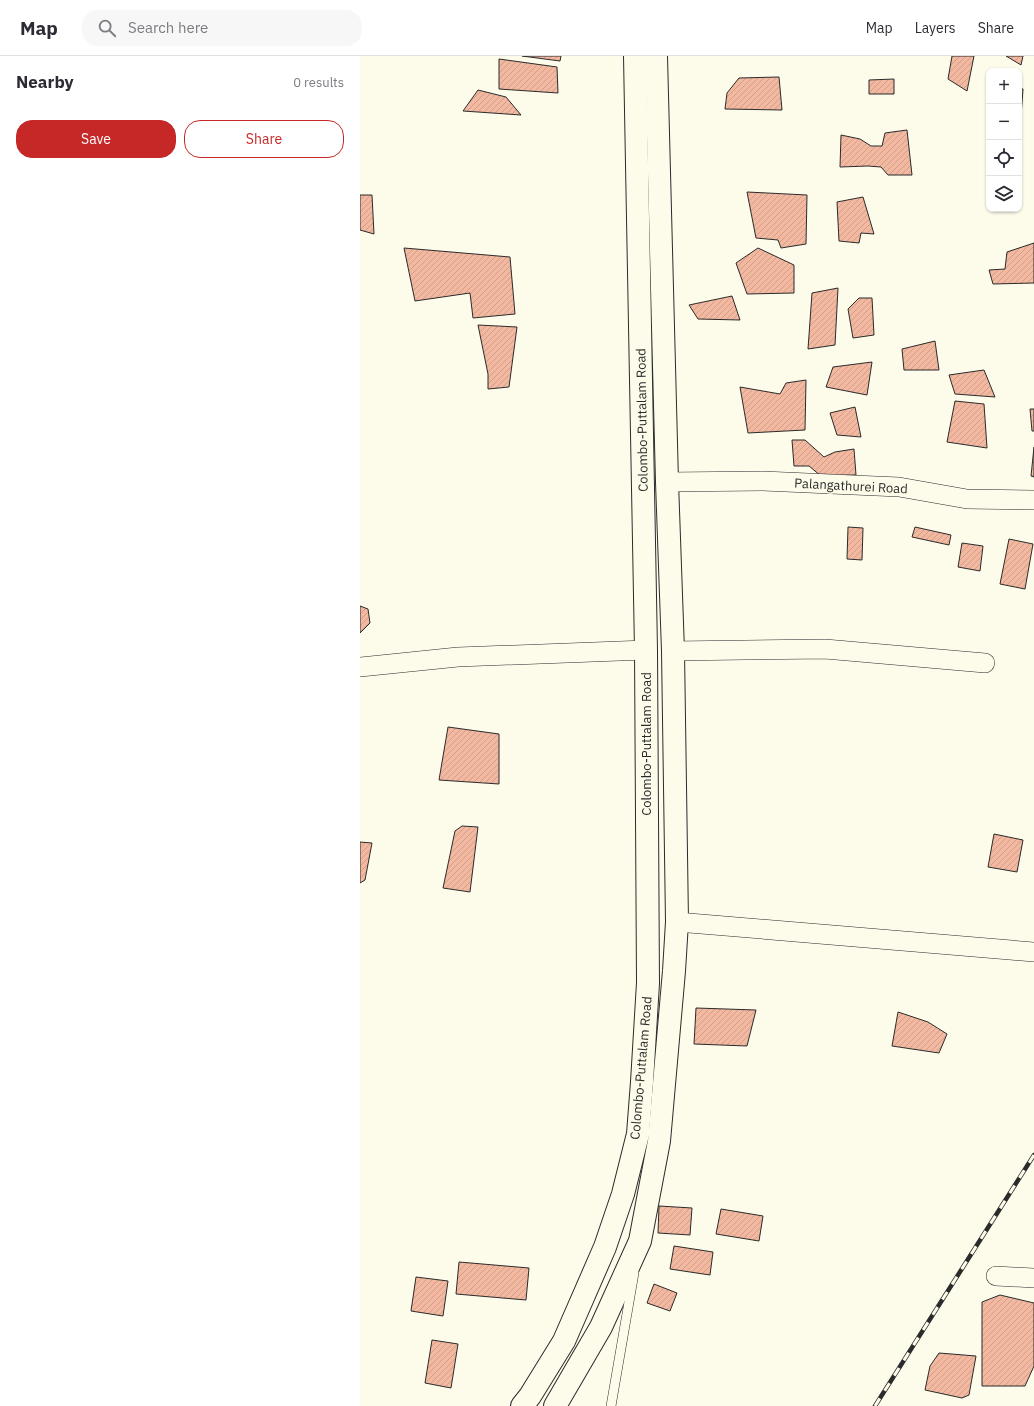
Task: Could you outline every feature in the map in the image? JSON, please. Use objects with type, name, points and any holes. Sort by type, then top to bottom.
[{"type":"highway","name":"Colombo-Puttalam Road","points":[[522,1406],[530,1396],[564,1341],[605,1247],[623,1194],[638,1134],[648,983],[646,650],[635,56]]},
{"type":"highway","name":"Colombo-Puttalam Road","points":[[555,1406],[600,1327],[640,1241],[659,1141],[674,971],[677,922],[673,651],[656,56]]},
{"type":"street","name":"Palangathurei Road","points":[[667,482],[763,482],[899,487],[967,499],[1034,500]]},
{"type":"street","points":[[673,651],[825,649],[985,663]]},
{"type":"street","points":[[360,667],[458,657],[646,650]]},
{"type":"street","points":[[677,922],[1034,952]]},
{"type":"street","points":[[996,1276],[1034,1278]]},
{"type":"lane","points":[[611,1406],[640,1241]]},
{"type":"building","points":[[522,56],[561,56],[560,61]]},
{"type":"building","points":[[952,56],[974,56],[967,91],[948,79]]},
{"type":"building","points":[[1006,56],[1023,56],[1021,65]]},
{"type":"building","points":[[499,59],[557,67],[558,93],[499,89]]},
{"type":"building","points":[[779,77],[782,110],[725,109],[727,93],[739,78]]},
{"type":"building","points":[[894,79],[894,94],[869,94],[869,80]]},
{"type":"building","points":[[478,90],[506,97],[521,115],[463,111]]},
{"type":"building","points":[[907,130],[912,175],[888,175],[881,167],[840,167],[841,135],[860,139],[871,146],[882,146],[885,133]]},
{"type":"building","points":[[747,192],[807,195],[806,244],[781,248],[778,240],[756,238]]},
{"type":"building","points":[[360,195],[372,195],[374,234],[360,230]]},
{"type":"building","points":[[863,197],[874,234],[861,233],[859,243],[839,241],[837,202]]},
{"type":"building","points":[[1034,243],[1034,283],[993,284],[989,270],[1005,269],[1007,252]]},
{"type":"building","points":[[404,248],[510,257],[515,314],[473,318],[470,293],[415,301]]},
{"type":"building","points":[[758,248],[794,265],[794,293],[747,294],[736,263]]},
{"type":"building","points":[[838,288],[835,345],[808,349],[812,293]]},
{"type":"building","points":[[732,296],[740,320],[698,319],[689,305]]},
{"type":"building","points":[[859,298],[872,298],[874,335],[853,338],[848,309]]},
{"type":"building","points":[[478,325],[517,327],[509,387],[488,389],[488,374]]},
{"type":"building","points":[[935,341],[939,370],[904,370],[902,349]]},
{"type":"building","points":[[872,362],[867,395],[826,387],[833,367]]},
{"type":"building","points":[[984,370],[995,397],[955,394],[949,375]]},
{"type":"building","points":[[806,380],[805,430],[748,433],[740,387],[780,394],[786,383]]},
{"type":"building","points":[[955,401],[984,404],[987,448],[947,442]]},
{"type":"building","points":[[855,407],[861,437],[837,435],[830,413]]},
{"type":"building","points":[[1030,409],[1034,409],[1034,431],[1032,431]]},
{"type":"building","points":[[792,440],[805,440],[824,457],[835,452],[854,449],[856,475],[821,476],[809,466],[794,466]]},
{"type":"building","points":[[1034,447],[1034,477],[1031,476]]},
{"type":"building","points":[[848,527],[863,528],[862,560],[847,559]]},
{"type":"building","points":[[915,527],[951,535],[949,545],[912,537]]},
{"type":"building","points":[[1009,539],[1033,544],[1025,589],[1000,584]]},
{"type":"building","points":[[962,543],[983,546],[980,571],[958,567]]},
{"type":"building","points":[[360,606],[368,609],[370,623],[360,633]]},
{"type":"building","points":[[448,727],[499,734],[499,784],[439,780]]},
{"type":"building","points":[[462,826],[478,827],[470,892],[443,888],[455,831]]},
{"type":"building","points":[[994,834],[1023,840],[1017,872],[988,867]]},
{"type":"building","points":[[360,842],[372,843],[365,880],[360,883]]},
{"type":"building","points":[[696,1008],[756,1010],[747,1046],[694,1044]]},
{"type":"building","points":[[898,1012],[928,1022],[947,1034],[939,1053],[892,1046]]},
{"type":"building","points":[[659,1206],[692,1208],[690,1235],[658,1233]]},
{"type":"building","points":[[721,1209],[763,1216],[759,1241],[716,1234]]},
{"type":"building","points":[[674,1246],[713,1252],[710,1275],[670,1269]]},
{"type":"building","points":[[459,1262],[529,1268],[526,1300],[456,1294]]},
{"type":"building","points":[[416,1277],[448,1281],[443,1316],[411,1311]]},
{"type":"building","points":[[654,1284],[677,1293],[670,1311],[647,1303]]},
{"type":"building","points":[[1000,1295],[1034,1303],[1034,1366],[1025,1386],[982,1386],[982,1302]]},
{"type":"building","points":[[432,1340],[458,1344],[451,1388],[425,1383]]},
{"type":"building","points":[[939,1353],[976,1356],[969,1395],[962,1398],[925,1390],[930,1366]]},
{"type":"railway","points":[[875,1406],[1034,1155]]}]
